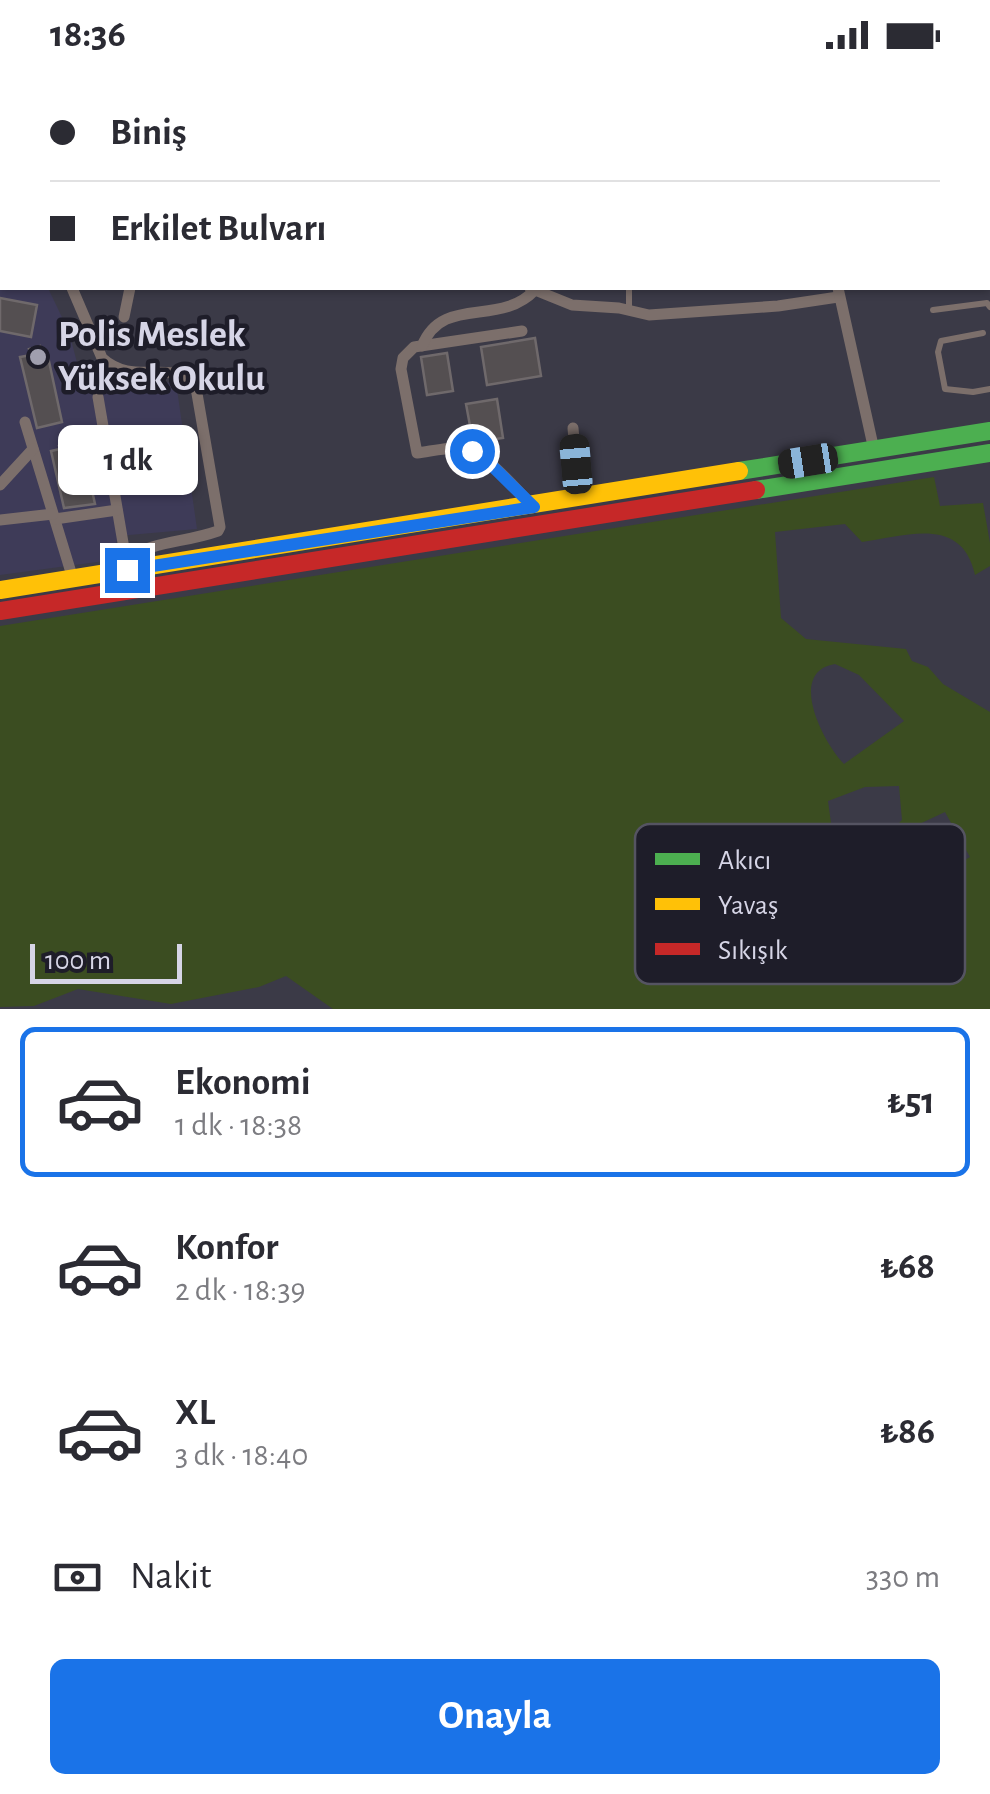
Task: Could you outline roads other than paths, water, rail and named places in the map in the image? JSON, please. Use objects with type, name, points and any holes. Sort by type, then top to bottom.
[{"type":"main road","points":[[0,590],[72,579],[126,565],[534,507],[986,432],[988,453],[0,612]]},
{"type":"street","points":[[73,290],[107,363],[134,374],[174,372],[195,382],[220,527],[189,540],[149,545],[126,565]]},
{"type":"street","points":[[124,318],[130,290]]},
{"type":"street","points":[[422,346],[442,321],[515,307],[531,290]]},
{"type":"street","points":[[535,290],[572,304],[659,315],[760,308],[838,292],[874,450]]},
{"type":"street","points":[[522,331],[422,346],[406,354],[401,365],[418,453],[460,448],[472,451],[534,507]]},
{"type":"street","points":[[98,397],[126,565]]},
{"type":"street","points":[[25,422],[72,579]]},
{"type":"street","points":[[573,428],[579,499]]},
{"type":"street","points":[[0,485],[33,448]]},
{"type":"street","points":[[0,520],[117,510]]},
{"type":"lane","points":[[629,290],[629,312]]},
{"type":"lane","points":[[933,310],[974,303],[987,303],[990,308]]},
{"type":"lane","points":[[983,333],[941,341],[938,352],[945,389],[990,389]]},
{"type":"place","name":"Polis Meslek Yüksek Okulu","points":[[38,357]]}]
